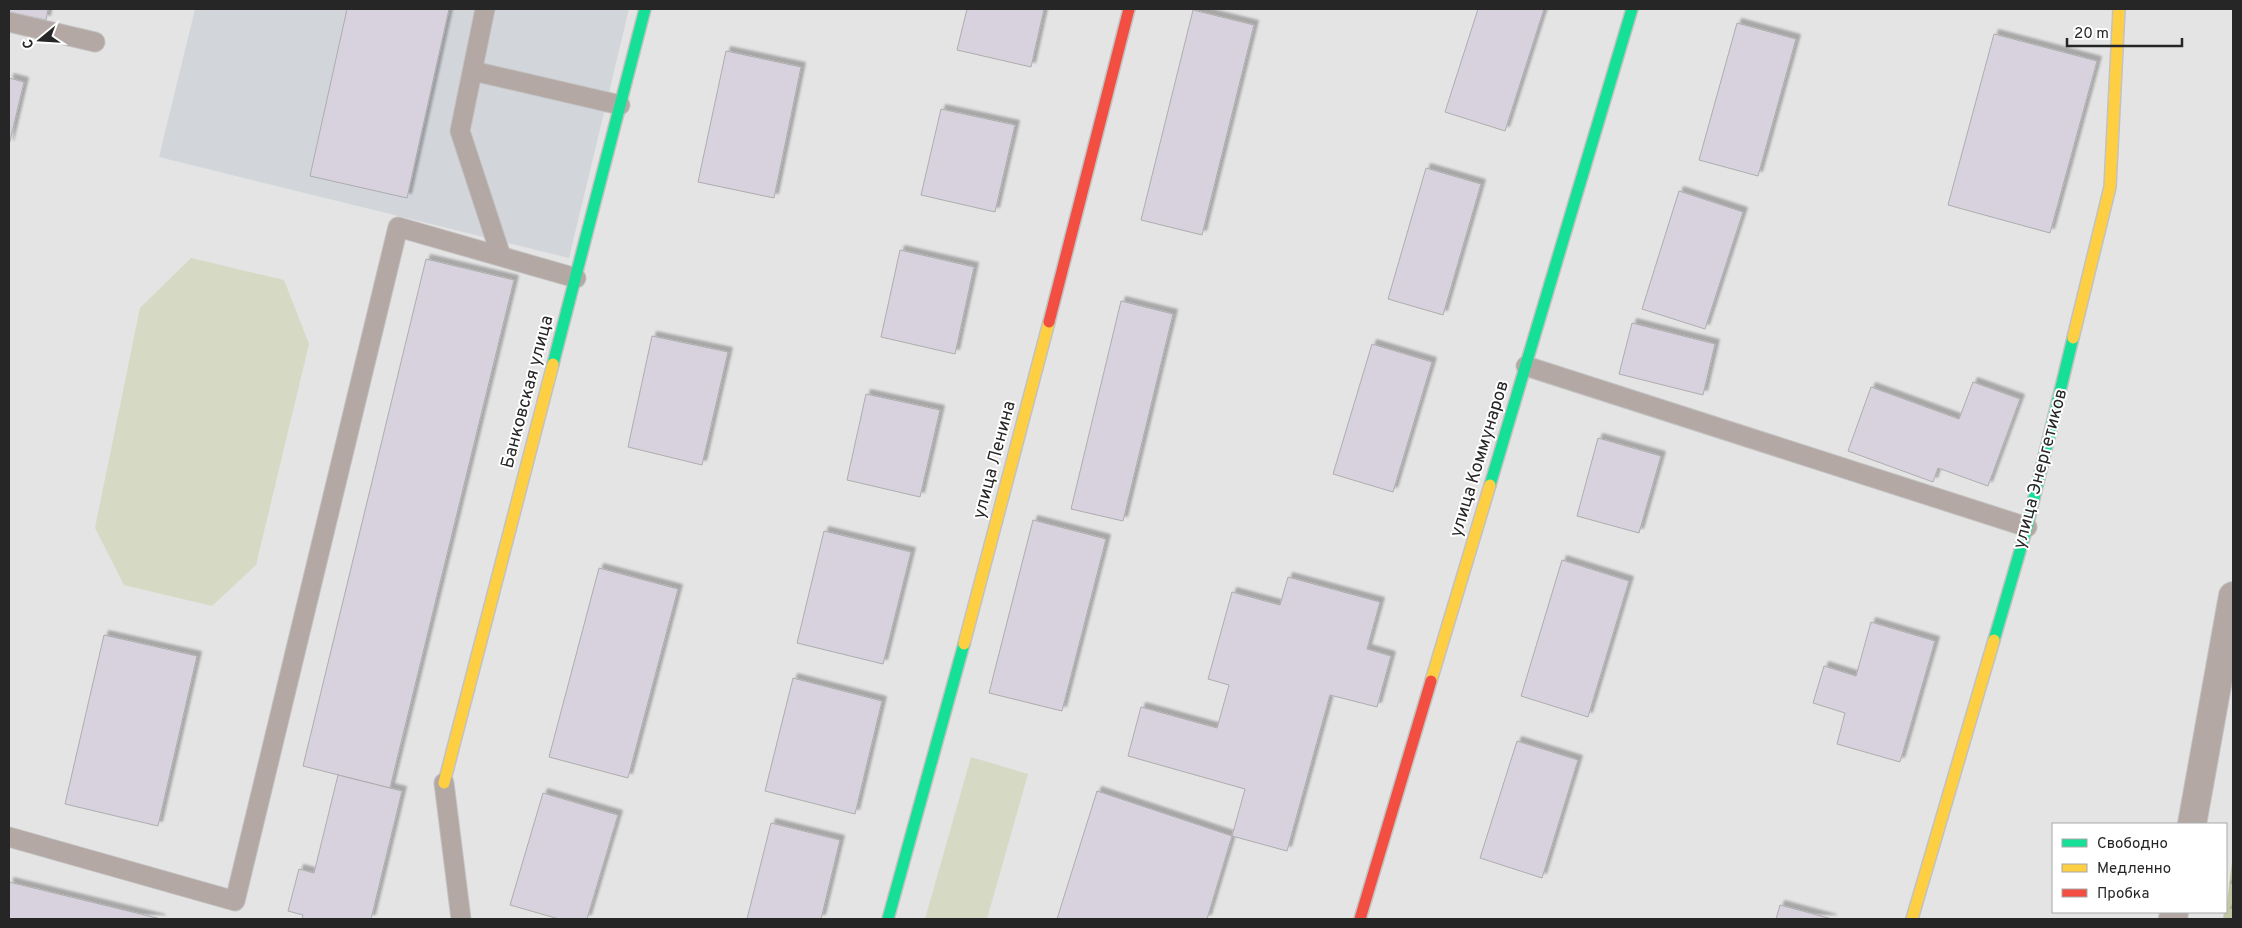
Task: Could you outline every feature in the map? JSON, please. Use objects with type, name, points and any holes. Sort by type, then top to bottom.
[{"type":"street","name":"Банковская улица","points":[[444,783],[645,9]]},
{"type":"street","name":"улица Ленина","points":[[888,919],[996,524],[1129,9]]},
{"type":"street","name":"улица Коммунаров","points":[[1360,919],[1632,9]]},
{"type":"street","name":"улица Энергетиков","points":[[1912,919],[2027,527],[2110,187],[2119,9]]},
{"type":"street","points":[[2192,823],[2233,596]]},
{"type":"lane","points":[[485,9],[460,131],[501,256]]},
{"type":"lane","points":[[9,22],[95,42]]},
{"type":"lane","points":[[473,71],[620,105]]},
{"type":"lane","points":[[9,837],[235,901],[398,227],[576,278]]},
{"type":"lane","points":[[1526,366],[2027,527]]},
{"type":"lane","points":[[444,783],[460,919]]},
{"type":"shaded area","points":[[195,9],[629,9],[569,258],[159,157]]},
{"type":"green space","points":[[191,258],[284,280],[309,344],[256,565],[212,606],[124,585],[95,528],[140,308]]},
{"type":"green space","points":[[971,757],[1028,774],[987,919],[925,919]]},
{"type":"green space","points":[[2233,853],[2233,919],[2223,919],[2224,913],[2227,913]]},
{"type":"building","points":[[9,9],[48,9],[46,20],[9,12]]},
{"type":"building","points":[[347,9],[449,9],[407,198],[310,176]]},
{"type":"building","points":[[967,9],[1044,9],[1031,67],[957,50]]},
{"type":"building","points":[[1478,9],[1544,9],[1505,131],[1445,112]]},
{"type":"building","points":[[1193,10],[1254,25],[1202,235],[1141,220]]},
{"type":"building","points":[[1737,23],[1796,39],[1758,176],[1699,160]]},
{"type":"building","points":[[1994,34],[2097,61],[2050,233],[1948,205]]},
{"type":"building","points":[[726,51],[801,67],[774,198],[698,182]]},
{"type":"building","points":[[9,78],[24,82],[9,145]]},
{"type":"building","points":[[941,109],[1015,125],[995,212],[921,195]]},
{"type":"building","points":[[1426,168],[1481,184],[1443,315],[1388,299]]},
{"type":"building","points":[[1679,191],[1743,212],[1705,329],[1642,309]]},
{"type":"building","points":[[900,250],[974,267],[955,354],[881,337]]},
{"type":"building","points":[[426,259],[514,280],[390,788],[303,766]]},
{"type":"building","points":[[1121,301],[1173,314],[1123,521],[1071,509]]},
{"type":"building","points":[[1632,323],[1715,344],[1703,395],[1619,374]]},
{"type":"building","points":[[652,336],[728,352],[702,465],[628,447]]},
{"type":"building","points":[[1372,344],[1432,362],[1393,492],[1333,474]]},
{"type":"building","points":[[1973,382],[2020,399],[1988,486],[1938,468],[1933,482],[1848,451],[1871,387],[1959,419]]},
{"type":"building","points":[[866,394],[940,410],[920,497],[847,480]]},
{"type":"building","points":[[1598,438],[1661,456],[1639,533],[1577,516]]},
{"type":"building","points":[[1033,520],[1106,539],[1062,711],[989,693]]},
{"type":"building","points":[[824,531],[911,552],[883,664],[797,643]]},
{"type":"building","points":[[1562,560],[1629,581],[1588,717],[1521,696]]},
{"type":"building","points":[[599,568],[678,589],[628,778],[549,757]]},
{"type":"building","points":[[1288,577],[1380,602],[1367,649],[1391,656],[1377,707],[1330,695],[1287,851],[1232,836],[1245,789],[1128,756],[1141,707],[1217,728],[1229,685],[1208,679],[1232,592],[1280,605]]},
{"type":"building","points":[[1871,622],[1935,641],[1900,762],[1837,744],[1845,713],[1813,703],[1824,666],[1856,676]]},
{"type":"building","points":[[104,635],[197,656],[158,826],[65,804]]},
{"type":"building","points":[[793,678],[882,701],[855,814],[765,791]]},
{"type":"building","points":[[1517,741],[1578,760],[1542,878],[1480,858]]},
{"type":"building","points":[[338,775],[402,791],[371,919],[302,919],[303,915],[288,911],[299,869],[314,873]]},
{"type":"building","points":[[1097,791],[1232,836],[1207,919],[1057,919]]},
{"type":"building","points":[[543,793],[618,815],[587,919],[559,919],[510,905]]},
{"type":"building","points":[[771,823],[840,840],[821,919],[747,919]]},
{"type":"building","points":[[9,882],[161,919],[9,919]]},
{"type":"building","points":[[1780,905],[1832,919],[1776,919]]},
{"type":"traffic: fast","points":[[553,364],[645,9]]},
{"type":"traffic: fast","points":[[1490,485],[1632,9]]},
{"type":"traffic: fast","points":[[1994,640],[2027,527],[2073,338]]},
{"type":"traffic: fast","points":[[888,919],[964,644]]},
{"type":"traffic: slow","points":[[2073,338],[2110,187],[2119,9]]},
{"type":"traffic: slow","points":[[964,644],[1049,322]]},
{"type":"traffic: slow","points":[[444,783],[553,364]]},
{"type":"traffic: slow","points":[[1431,681],[1490,485]]},
{"type":"traffic: slow","points":[[1912,919],[1994,640]]},
{"type":"traffic: jam","points":[[1049,322],[1129,9]]},
{"type":"traffic: jam","points":[[1360,919],[1431,681]]}]
